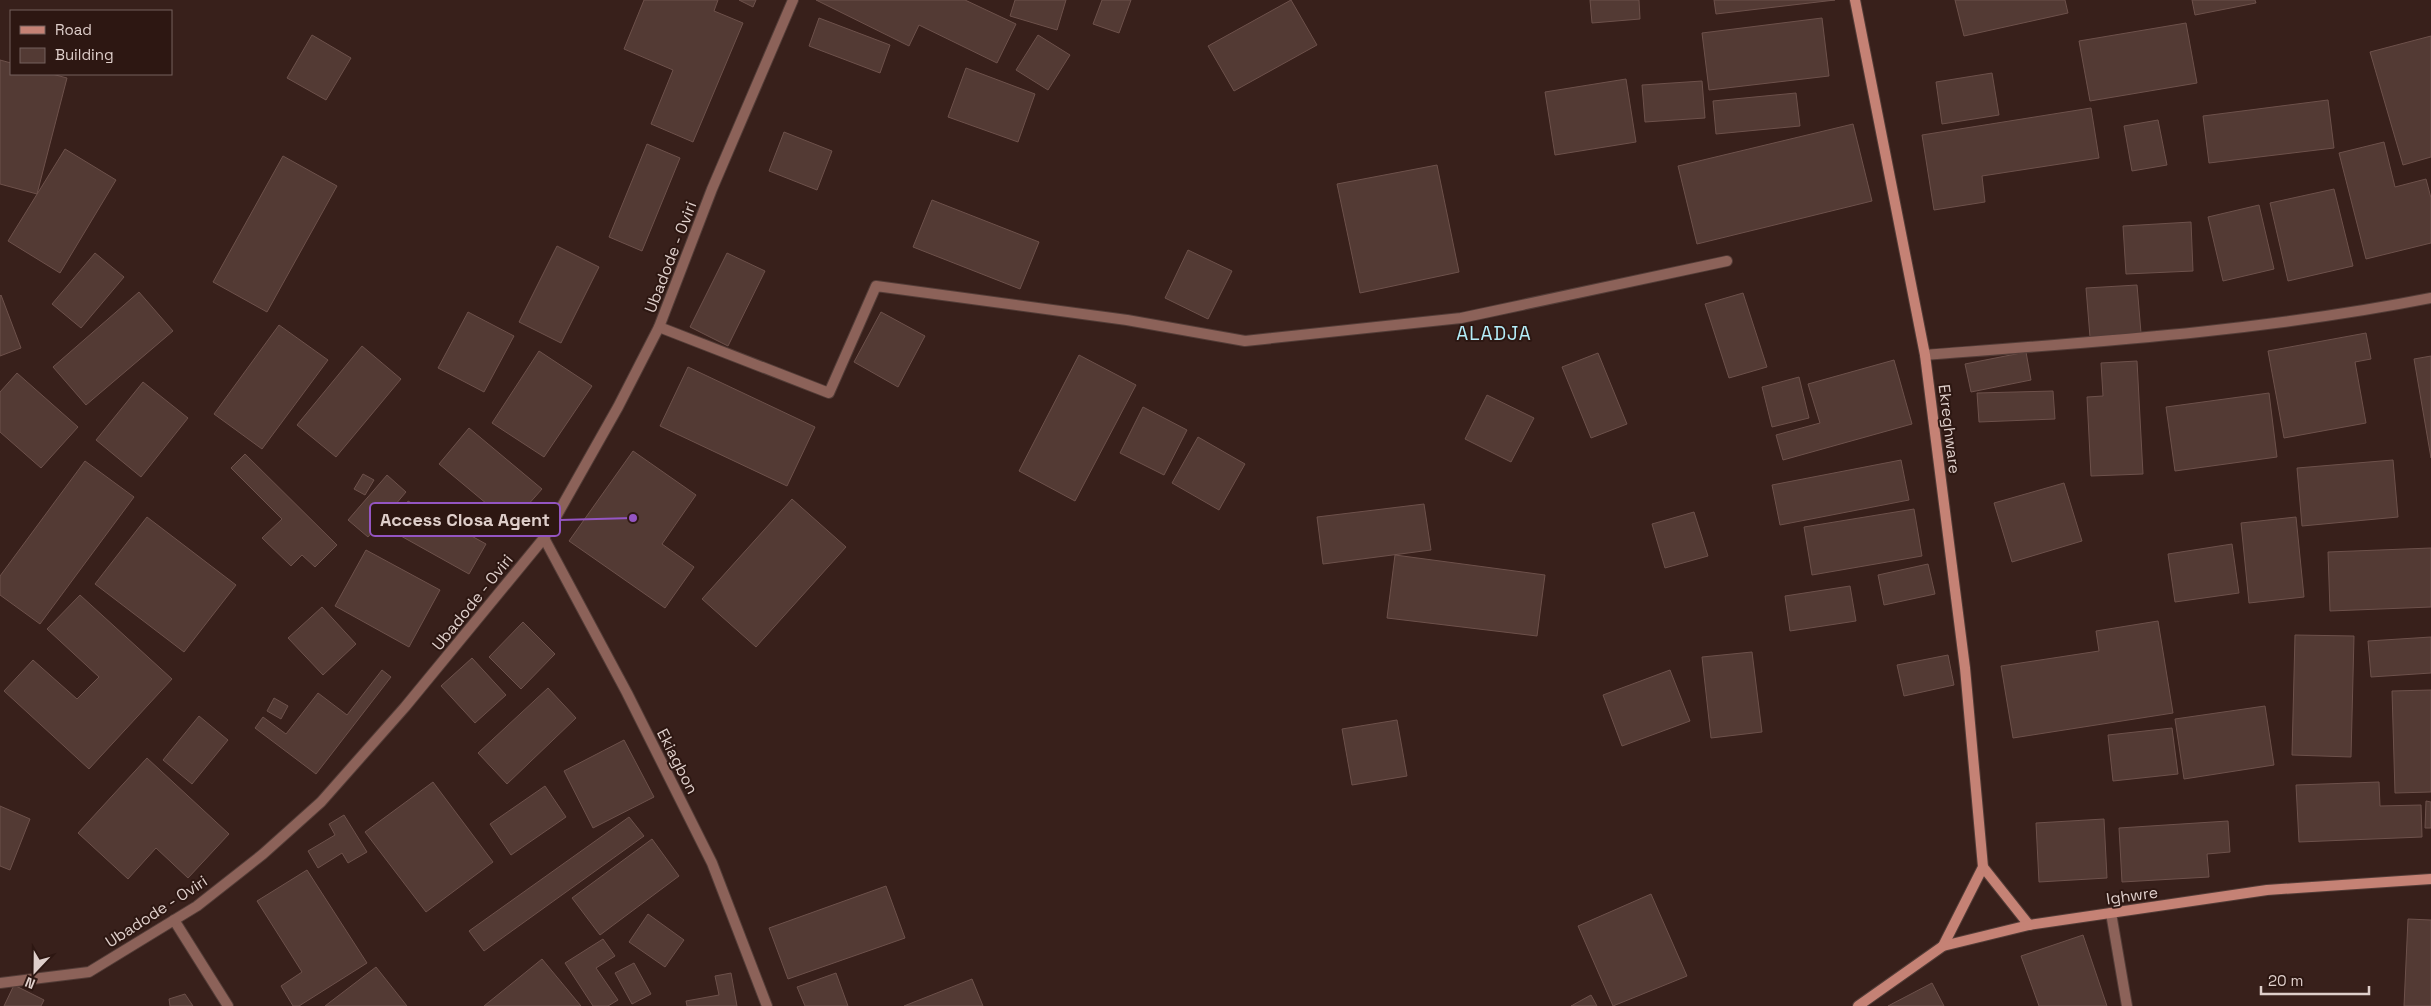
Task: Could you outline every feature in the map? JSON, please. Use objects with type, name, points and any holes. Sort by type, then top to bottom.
[{"type":"street","name":"Ubadode - Oviri","points":[[0,983],[89,972],[197,906],[321,802],[405,707],[544,538],[618,407],[659,327],[712,189],[793,0]]},
{"type":"street","name":"Ekreghware","points":[[1855,0],[1925,355],[1965,668],[1983,867]]},
{"type":"street","points":[[659,327],[829,393],[876,286],[1127,320],[1245,340],[1461,318],[1727,261]]},
{"type":"street","points":[[1925,355],[2132,338],[2362,312],[2431,298]]},
{"type":"street","name":"Ekiagbon","points":[[544,538],[627,693],[712,863],[767,1006]]},
{"type":"street","points":[[1942,946],[1983,867],[2029,925]]},
{"type":"street","name":"Ighwre","points":[[1858,1006],[1942,946],[2029,925],[2267,890],[2431,879]]},
{"type":"street","points":[[2111,913],[2127,1006]]},
{"type":"street","points":[[174,920],[228,1006]]},
{"type":"building","points":[[644,0],[718,0],[714,11],[743,23],[693,142],[651,124],[673,70],[624,49]]},
{"type":"building","points":[[739,0],[756,0],[753,7]]},
{"type":"building","points":[[816,0],[965,0],[1016,24],[997,63],[919,25],[909,46]]},
{"type":"building","points":[[1015,0],[1066,0],[1057,30],[1010,16]]},
{"type":"building","points":[[1102,0],[1131,0],[1119,33],[1093,24]]},
{"type":"building","points":[[1291,0],[1317,45],[1234,91],[1208,46]]},
{"type":"building","points":[[1590,0],[1639,0],[1640,19],[1592,23]]},
{"type":"building","points":[[1714,0],[1835,0],[1716,14]]},
{"type":"building","points":[[1955,0],[2065,0],[2068,13],[1964,36]]},
{"type":"building","points":[[2192,0],[2255,0],[2256,3],[2195,15]]},
{"type":"building","points":[[819,18],[890,45],[880,73],[809,46]]},
{"type":"building","points":[[1822,18],[1829,76],[1709,90],[1702,33]]},
{"type":"building","points":[[2186,23],[2197,83],[2090,101],[2079,41]]},
{"type":"building","points":[[312,35],[351,58],[326,100],[287,78]]},
{"type":"building","points":[[1038,35],[1070,55],[1048,90],[1016,70]]},
{"type":"building","points":[[2431,36],[2431,157],[2403,165],[2370,52]]},
{"type":"building","points":[[0,60],[10,63],[10,75],[56,75],[67,78],[37,194],[0,184]]},
{"type":"building","points":[[966,68],[1035,94],[1018,142],[948,117]]},
{"type":"building","points":[[1992,73],[1999,115],[1942,124],[1936,82]]},
{"type":"building","points":[[1626,79],[1636,142],[1555,155],[1545,92]]},
{"type":"building","points":[[1702,81],[1705,118],[1645,122],[1642,85]]},
{"type":"building","points":[[1796,93],[1800,126],[1716,134],[1713,101]]},
{"type":"building","points":[[2328,100],[2334,148],[2209,163],[2203,116]]},
{"type":"building","points":[[2091,108],[2099,158],[1982,176],[1985,202],[1934,210],[1922,135]]},
{"type":"building","points":[[2158,120],[2167,165],[2132,171],[2124,126]]},
{"type":"building","points":[[1853,124],[1872,201],[1697,244],[1678,166]]},
{"type":"building","points":[[784,132],[832,151],[817,190],[769,171]]},
{"type":"building","points":[[2384,142],[2395,187],[2426,179],[2431,198],[2431,243],[2366,259],[2339,153]]},
{"type":"building","points":[[647,144],[680,158],[642,251],[609,237]]},
{"type":"building","points":[[65,149],[116,180],[60,273],[8,241]]},
{"type":"building","points":[[283,156],[337,186],[267,312],[213,282]]},
{"type":"building","points":[[1437,165],[1459,272],[1360,293],[1337,184]]},
{"type":"building","points":[[2334,189],[2353,266],[2288,281],[2270,203]]},
{"type":"building","points":[[932,200],[1039,242],[1020,289],[913,247]]},
{"type":"building","points":[[2259,205],[2274,269],[2223,281],[2208,217]]},
{"type":"building","points":[[2191,222],[2193,271],[2126,274],[2123,226]]},
{"type":"building","points":[[557,246],[599,267],[561,343],[519,322]]},
{"type":"building","points":[[1188,250],[1232,271],[1208,319],[1165,298]]},
{"type":"building","points":[[95,253],[124,277],[81,328],[52,304]]},
{"type":"building","points":[[727,253],[765,271],[728,346],[690,327]]},
{"type":"building","points":[[2137,285],[2141,333],[2090,337],[2086,288]]},
{"type":"building","points":[[139,292],[173,331],[86,405],[53,367]]},
{"type":"building","points":[[1743,293],[1767,367],[1729,378],[1705,304]]},
{"type":"building","points":[[0,296],[21,348],[0,356]]},
{"type":"building","points":[[468,312],[514,336],[484,392],[438,368]]},
{"type":"building","points":[[881,312],[925,336],[898,387],[854,362]]},
{"type":"building","points":[[279,325],[328,360],[262,449],[214,414]]},
{"type":"building","points":[[2366,333],[2371,359],[2355,362],[2366,423],[2284,438],[2268,351]]},
{"type":"building","points":[[362,346],[401,379],[336,457],[297,425]]},
{"type":"building","points":[[539,351],[592,386],[544,457],[492,423]]},
{"type":"building","points":[[2026,352],[2031,380],[1971,392],[1965,364]]},
{"type":"building","points":[[1598,353],[1627,424],[1591,438],[1562,367]]},
{"type":"building","points":[[1079,355],[1136,385],[1075,501],[1019,471]]},
{"type":"building","points":[[2431,356],[2431,458],[2414,359]]},
{"type":"building","points":[[1894,360],[1912,424],[1783,460],[1776,435],[1820,423],[1808,384]]},
{"type":"building","points":[[2137,361],[2143,474],[2091,476],[2087,397],[2103,396],[2101,363]]},
{"type":"building","points":[[688,367],[815,427],[787,486],[660,426]]},
{"type":"building","points":[[17,373],[78,427],[41,468],[0,432],[0,392]]},
{"type":"building","points":[[1799,377],[1809,418],[1772,427],[1762,387]]},
{"type":"building","points":[[143,382],[188,418],[141,477],[96,440]]},
{"type":"building","points":[[2053,391],[2055,419],[1979,422],[1977,393]]},
{"type":"building","points":[[2269,393],[2277,457],[2175,471],[2166,407]]},
{"type":"building","points":[[1487,395],[1534,418],[1511,462],[1465,439]]},
{"type":"building","points":[[1143,407],[1187,430],[1164,475],[1120,453]]},
{"type":"building","points":[[469,428],[542,489],[511,524],[439,464]]},
{"type":"building","points":[[1198,437],[1245,464],[1219,510],[1172,483]]},
{"type":"building","points":[[633,451],[696,495],[662,544],[694,567],[665,608],[569,541]]},
{"type":"building","points":[[245,454],[337,545],[315,567],[302,555],[291,566],[262,538],[282,519],[231,468]]},
{"type":"building","points":[[1901,460],[1909,500],[1780,525],[1772,485]]},
{"type":"building","points":[[2393,460],[2398,517],[2302,526],[2297,468]]},
{"type":"building","points":[[85,461],[134,497],[40,624],[0,595],[0,576]]},
{"type":"building","points":[[363,474],[374,480],[365,495],[354,489]]},
{"type":"building","points":[[387,475],[406,492],[368,537],[348,520]]},
{"type":"building","points":[[2064,483],[2082,541],[2012,562],[1994,503]]},
{"type":"building","points":[[792,499],[846,547],[756,647],[702,599]]},
{"type":"building","points":[[408,501],[486,544],[469,574],[392,531]]},
{"type":"building","points":[[1424,504],[1431,550],[1323,564],[1317,517]]},
{"type":"building","points":[[1914,509],[1922,556],[1812,575],[1804,527]]},
{"type":"building","points":[[1694,512],[1708,556],[1665,568],[1652,524]]},
{"type":"building","points":[[147,517],[236,585],[184,652],[95,584]]},
{"type":"building","points":[[2296,517],[2304,597],[2249,603],[2241,523]]},
{"type":"building","points":[[2232,544],[2239,593],[2175,602],[2168,554]]},
{"type":"building","points":[[2431,548],[2431,607],[2330,611],[2328,552]]},
{"type":"building","points":[[366,550],[440,590],[409,647],[335,606]]},
{"type":"building","points":[[1395,555],[1545,575],[1537,636],[1387,618]]},
{"type":"building","points":[[1928,564],[1935,594],[1884,605],[1878,575]]},
{"type":"building","points":[[1850,586],[1856,621],[1790,631],[1785,596]]},
{"type":"building","points":[[80,595],[172,679],[89,769],[4,691],[33,660],[77,699],[99,677],[47,629]]},
{"type":"building","points":[[322,607],[356,644],[323,675],[288,638]]},
{"type":"building","points":[[2158,621],[2173,713],[2013,738],[2001,666],[2099,651],[2096,631]]},
{"type":"building","points":[[523,622],[555,654],[521,689],[489,657]]},
{"type":"building","points":[[2295,635],[2354,636],[2351,757],[2292,755]]},
{"type":"building","points":[[2431,637],[2431,673],[2371,677],[2368,641]]},
{"type":"building","points":[[1752,652],[1762,732],[1711,738],[1702,657]]},
{"type":"building","points":[[1948,655],[1954,685],[1904,696],[1897,665]]},
{"type":"building","points":[[472,658],[506,695],[475,723],[441,686]]},
{"type":"building","points":[[382,670],[391,677],[316,774],[255,728],[263,717],[286,734],[318,693],[347,715]]},
{"type":"building","points":[[1670,670],[1690,721],[1622,746],[1603,695]]},
{"type":"building","points":[[548,688],[576,718],[507,784],[478,753]]},
{"type":"building","points":[[2431,690],[2431,792],[2395,793],[2392,691]]},
{"type":"building","points":[[274,698],[288,706],[281,719],[267,711]]},
{"type":"building","points":[[2265,706],[2274,765],[2184,779],[2175,719]]},
{"type":"building","points":[[199,716],[228,740],[192,784],[163,760]]},
{"type":"building","points":[[1397,720],[1407,776],[1352,785],[1342,729]]},
{"type":"building","points":[[2172,728],[2178,774],[2113,781],[2108,735]]},
{"type":"building","points":[[624,740],[654,797],[593,828],[564,771]]},
{"type":"building","points":[[147,758],[229,834],[188,878],[156,848],[128,879],[78,833]]},
{"type":"building","points":[[433,782],[493,862],[426,912],[365,832]]},
{"type":"building","points":[[2379,782],[2380,806],[2421,805],[2422,837],[2299,842],[2296,785]]},
{"type":"building","points":[[545,786],[566,817],[511,855],[490,824]]},
{"type":"building","points":[[2426,801],[2431,802],[2431,828],[2425,828]]},
{"type":"building","points":[[0,806],[30,819],[10,870],[0,866]]},
{"type":"building","points":[[344,815],[367,852],[348,863],[342,853],[318,868],[308,851],[335,835],[329,824]]},
{"type":"building","points":[[629,817],[644,836],[484,951],[469,931]]},
{"type":"building","points":[[2104,819],[2107,878],[2039,882],[2036,823]]},
{"type":"building","points":[[2228,821],[2230,852],[2207,854],[2209,877],[2122,882],[2119,828]]},
{"type":"building","points":[[652,839],[679,876],[600,935],[572,898]]},
{"type":"building","points":[[307,870],[367,963],[299,1006],[293,1006],[281,986],[302,972],[257,901]]},
{"type":"building","points":[[886,886],[905,938],[788,979],[769,928]]},
{"type":"building","points":[[1651,894],[1687,976],[1613,1006],[1578,926]]},
{"type":"building","points":[[648,914],[684,940],[665,967],[629,942]]},
{"type":"building","points":[[2408,919],[2431,920],[2431,1006],[2404,1006]]},
{"type":"building","points":[[2083,935],[2107,1006],[2039,1006],[2021,956]]},
{"type":"building","points":[[603,939],[615,956],[596,968],[618,1000],[608,1006],[593,1006],[565,963]]},
{"type":"building","points":[[542,959],[581,1006],[484,1006]]},
{"type":"building","points":[[634,963],[651,994],[632,1004],[615,973]]},
{"type":"building","points":[[376,967],[407,1006],[325,1006]]},
{"type":"building","points":[[731,973],[737,1006],[687,1006],[686,1001],[719,995],[715,976]]},
{"type":"building","points":[[836,973],[848,1006],[805,1006],[797,987]]},
{"type":"building","points":[[972,979],[983,1006],[904,1006]]},
{"type":"building","points":[[1932,983],[1944,1006],[1888,1006]]},
{"type":"building","points":[[14,985],[44,1000],[41,1006],[4,1006]]},
{"type":"building","points":[[185,994],[193,1006],[170,1006],[169,999]]},
{"type":"building","points":[[1591,995],[1597,1006],[1571,1006]]},
{"type":"place","name":"Access Closa Agent","points":[[633,518]]},
{"type":"district","name":"ALADJA","points":[[1494,333]]}]
